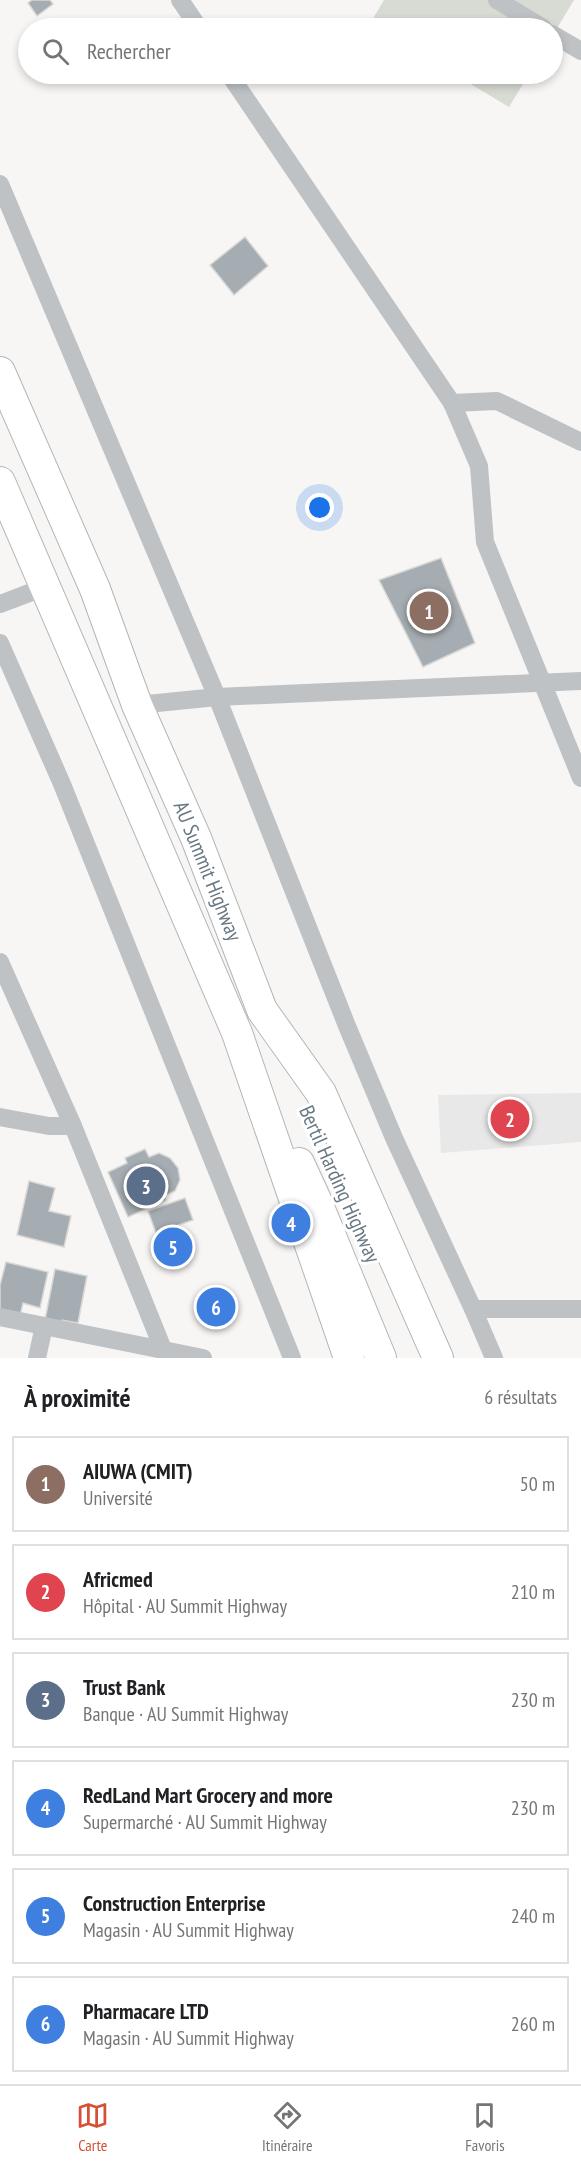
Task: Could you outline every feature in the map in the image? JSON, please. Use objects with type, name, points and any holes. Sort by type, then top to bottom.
[{"type":"main road","name":"AU Summit Highway","points":[[0,372],[95,589],[137,705],[196,838],[262,1010],[321,1093],[438,1358]]},
{"type":"main road","name":"AU Summit Highway","points":[[0,482],[237,1033],[349,1358]]},
{"type":"main road","name":"Bertil Harding Highway","points":[[262,1010],[418,1358]]},
{"type":"main road","name":"Bertil Harding Highway","points":[[237,1033],[316,1200],[381,1358]]},
{"type":"street","points":[[180,0],[192,18]]},
{"type":"street","points":[[498,0],[527,18]]},
{"type":"street","points":[[563,40],[581,51]]},
{"type":"street","points":[[236,84],[452,403],[479,466],[485,542],[581,778]]},
{"type":"street","points":[[0,184],[217,697],[346,1026],[494,1358]]},
{"type":"street","points":[[452,403],[497,401],[581,442]]},
{"type":"street","points":[[0,604],[45,587]]},
{"type":"street","points":[[0,643],[62,784],[292,1358]]},
{"type":"street","points":[[137,705],[217,697],[581,681]]},
{"type":"street","points":[[0,962],[73,1126],[163,1349]]},
{"type":"street","points":[[0,1117],[49,1126],[73,1126]]},
{"type":"street","points":[[473,1309],[581,1309]]},
{"type":"street","points":[[0,1317],[203,1358]]},
{"type":"street","points":[[37,1358],[44,1326]]},
{"type":"shaded area","points":[[384,0],[574,0],[563,18],[373,18]]},
{"type":"shaded area","points":[[471,84],[523,84],[509,107]]},
{"type":"shaded area","points":[[581,1093],[581,1142],[441,1153],[438,1095]]},
{"type":"building","points":[[32,0],[50,0],[53,4],[37,16],[28,3]]},
{"type":"building","points":[[245,237],[268,266],[234,295],[210,265]]},
{"type":"building","points":[[441,558],[475,643],[423,667],[379,580]]},
{"type":"building","points":[[145,1149],[149,1157],[159,1153],[170,1158],[178,1168],[180,1180],[175,1191],[164,1196],[166,1200],[128,1217],[108,1172],[127,1163],[125,1158]]},
{"type":"building","points":[[29,1181],[55,1188],[49,1211],[71,1216],[64,1247],[17,1235]]},
{"type":"building","points":[[185,1198],[193,1220],[156,1233],[148,1211]]},
{"type":"building","points":[[6,1262],[48,1272],[40,1308],[23,1303],[20,1316],[0,1312],[0,1285]]},
{"type":"building","points":[[55,1269],[87,1276],[78,1323],[62,1320],[60,1328],[44,1325]]},
{"type":"place","name":"AIUWA (CMIT)","points":[[429,611]]},
{"type":"place","name":"Africmed","points":[[510,1119]]},
{"type":"place","name":"Trust Bank","points":[[146,1186]]},
{"type":"place","name":"RedLand Mart Grocery and more","points":[[291,1223]]},
{"type":"place","name":"Construction Enterprise","points":[[173,1247]]},
{"type":"place","name":"Pharmacare LTD","points":[[216,1307]]}]
